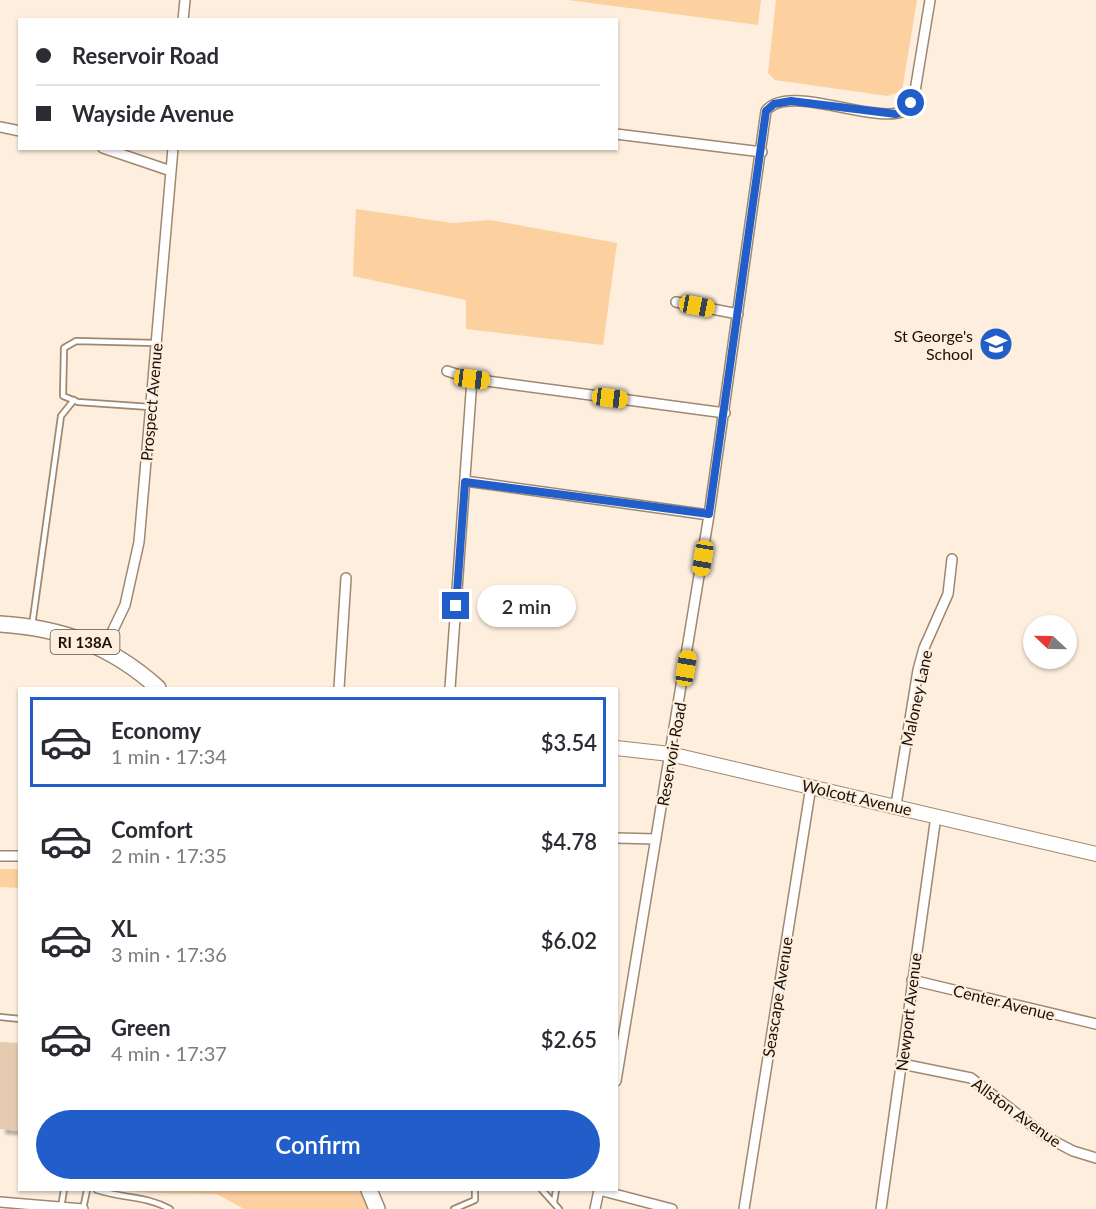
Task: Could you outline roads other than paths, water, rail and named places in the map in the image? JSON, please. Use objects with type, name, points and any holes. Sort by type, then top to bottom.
[{"type":"main road","name":"RI 138A","points":[[0,624],[51,629],[105,649],[144,675],[157,687]]},
{"type":"main road","points":[[369,1191],[377,1209]]},
{"type":"street","points":[[183,18],[185,0]]},
{"type":"street","name":"Reservoir Road","points":[[618,1069],[725,412],[766,111],[774,104],[801,102],[892,114],[907,109],[915,91],[930,0]]},
{"type":"street","points":[[0,127],[18,131]]},
{"type":"street","points":[[618,134],[762,152]]},
{"type":"street","points":[[109,150],[171,171]]},
{"type":"street","name":"Prospect Avenue","points":[[105,649],[125,605],[135,563],[173,150]]},
{"type":"street","points":[[676,302],[738,314]]},
{"type":"street","points":[[447,371],[472,379],[725,412]]},
{"type":"street","points":[[450,687],[472,379]]},
{"type":"street","points":[[465,482],[709,514]]},
{"type":"street","name":"Maloney Lane","points":[[896,805],[918,670],[924,648],[948,594],[952,559]]},
{"type":"street","points":[[339,687],[346,578]]},
{"type":"street","name":"Wolcott Avenue","points":[[618,748],[670,754],[896,805],[1096,854]]},
{"type":"street","name":"Seascape Avenue","points":[[744,1209],[811,786]]},
{"type":"street","name":"Newport Avenue","points":[[881,1209],[936,816]]},
{"type":"street","points":[[618,838],[657,839]]},
{"type":"street","points":[[0,856],[18,856]]},
{"type":"street","name":"Center Avenue","points":[[912,980],[1096,1024]]},
{"type":"street","name":"Allston Avenue","points":[[902,1064],[971,1078],[1048,1138],[1073,1151],[1096,1158]]},
{"type":"street","points":[[595,1209],[598,1191]]},
{"type":"street","points":[[602,1191],[672,1209]]},
{"type":"street","points":[[0,1202],[83,1209]]},
{"type":"lane","points":[[151,407],[74,400],[63,396],[64,348],[76,341],[156,344]]},
{"type":"lane","points":[[32,626],[61,416],[74,400]]},
{"type":"lane","points":[[0,1017],[18,1019]]},
{"type":"lane","points":[[61,1207],[64,1191]]},
{"type":"lane","points":[[83,1209],[87,1191]]},
{"type":"lane","points":[[99,1191],[112,1195],[151,1199],[170,1209]]},
{"type":"lane","points":[[454,1209],[475,1200],[475,1191]]},
{"type":"lane","points":[[543,1191],[560,1209]]},
{"type":"lane","points":[[554,1202],[556,1191]]},
{"type":"place","name":"St George's School","points":[[996,344]]}]
